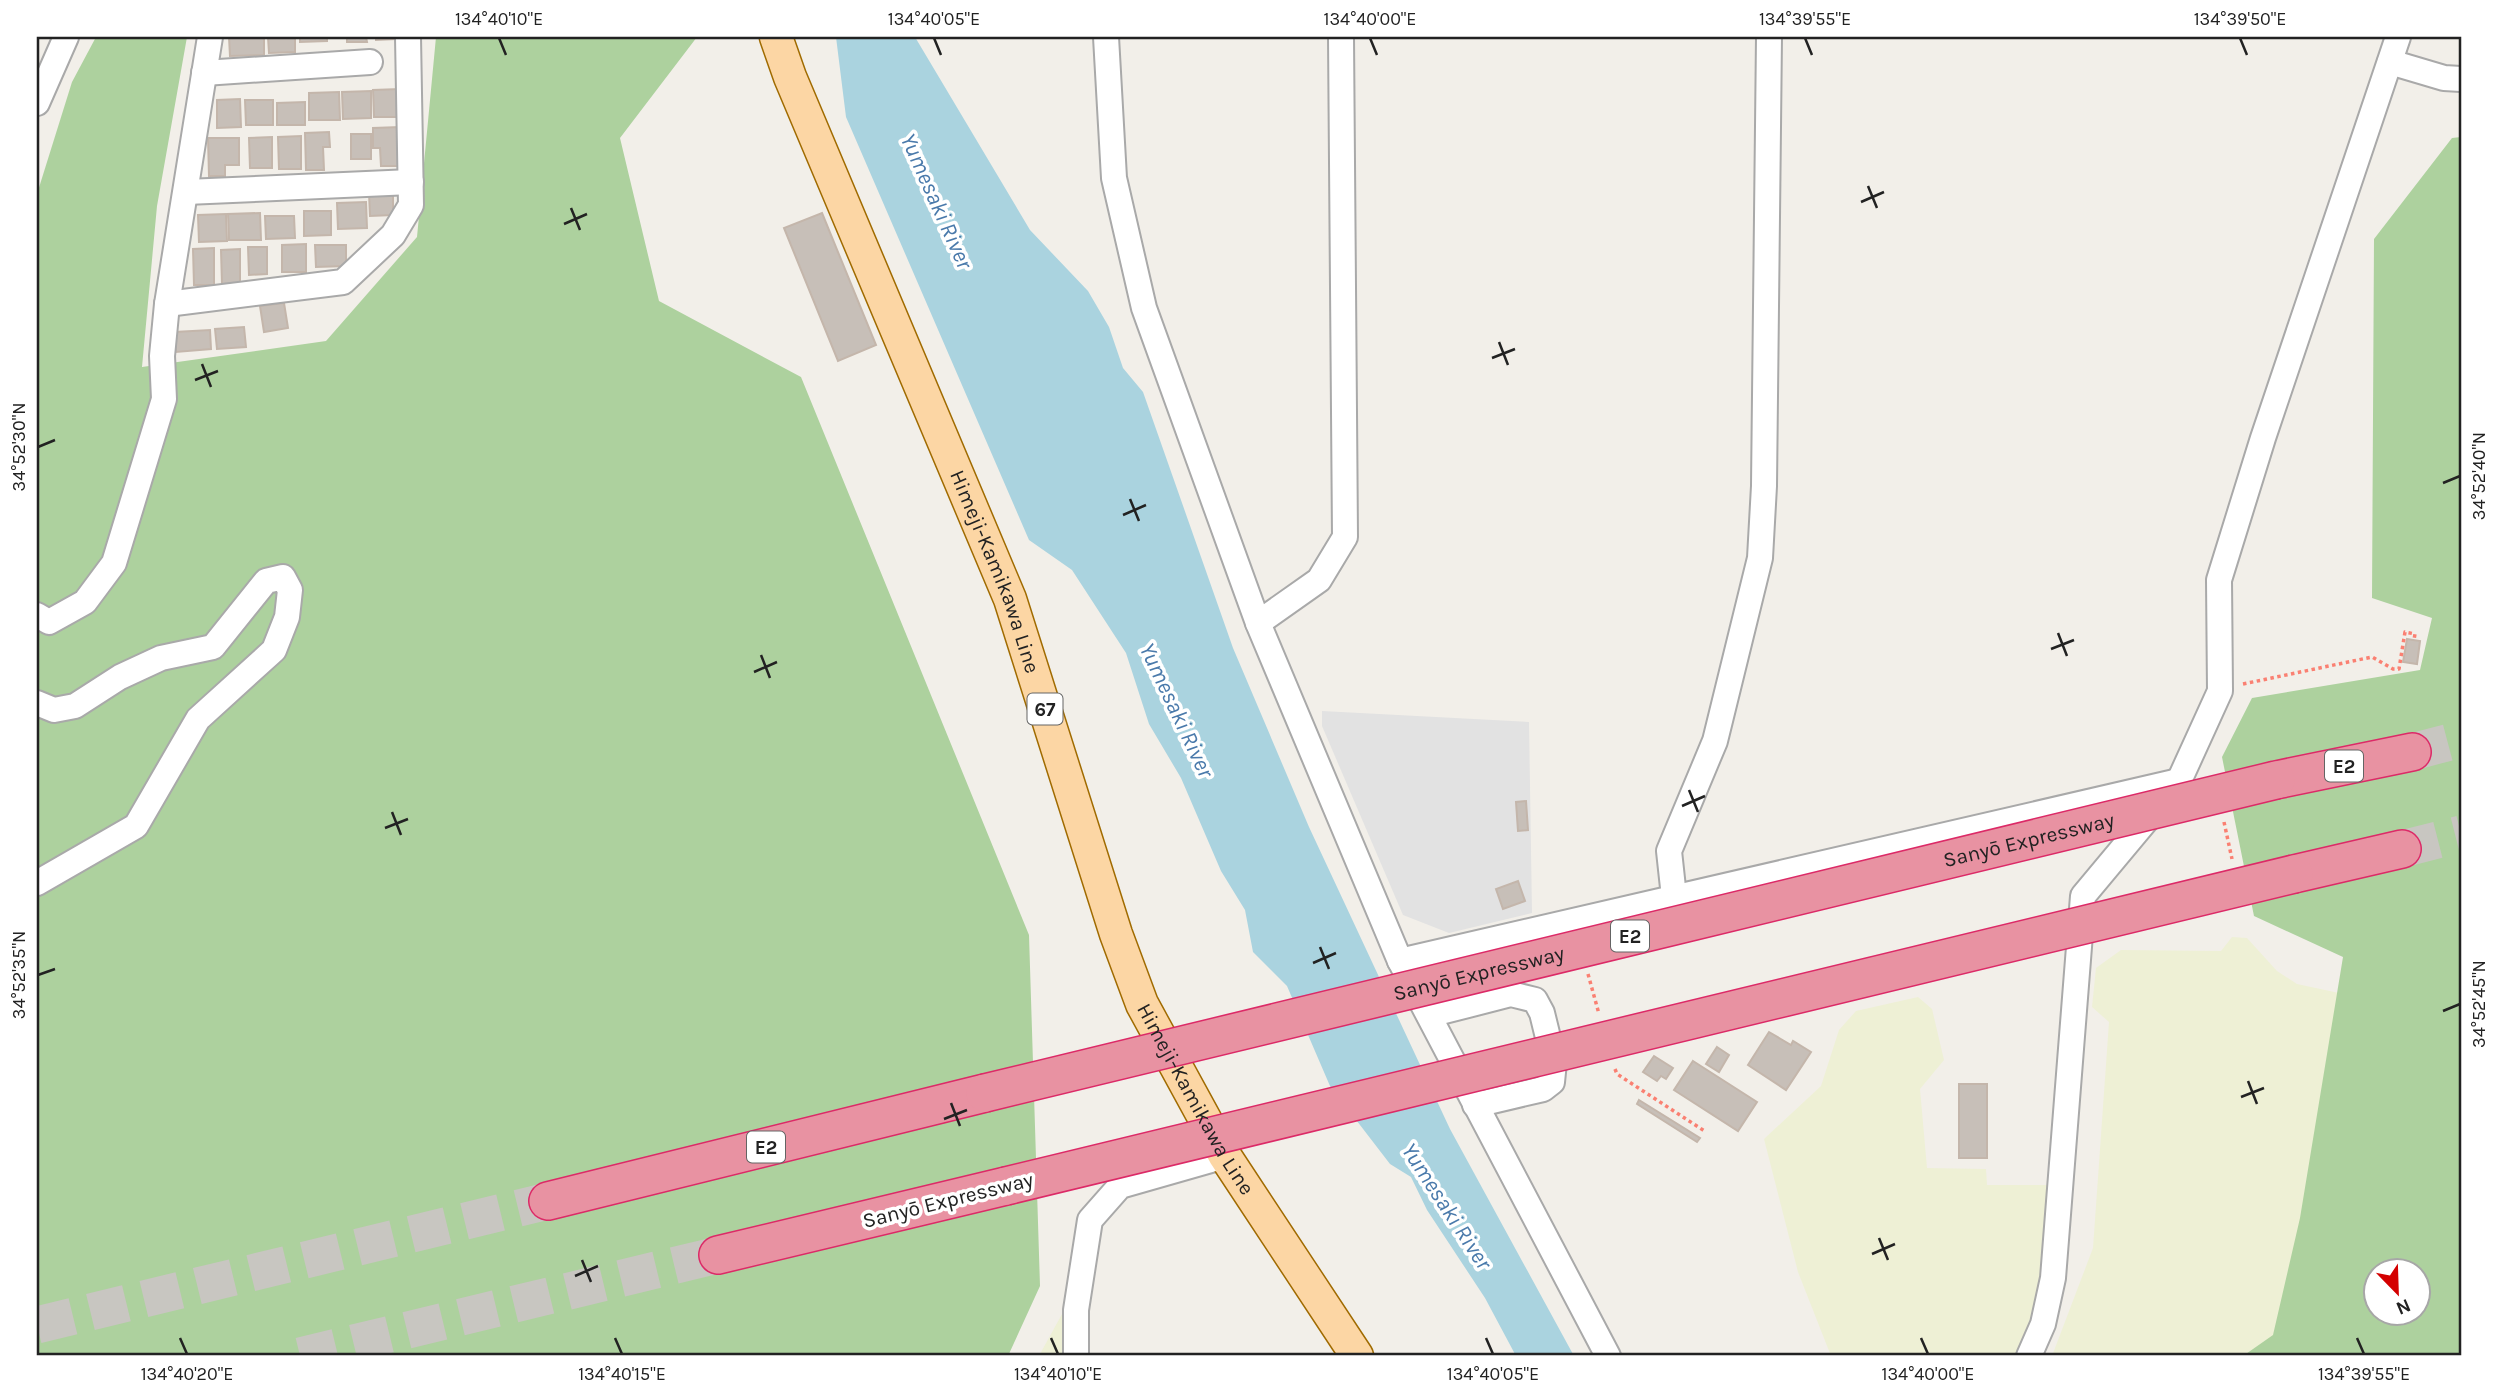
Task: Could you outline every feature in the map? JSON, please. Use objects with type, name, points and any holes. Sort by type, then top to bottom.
[{"type":"highway","name":"Sanyō Expressway","points":[[548,1200],[2276,780],[2412,752]]},
{"type":"highway","name":"Sanyō Expressway","points":[[718,1255],[2402,849]]},
{"type":"main road","name":"Himeji-Kamikawa Line","points":[[776,37],[789,76],[1010,599],[1119,942],[1142,1004],[1225,1156],[1357,1356]]},
{"type":"street","points":[[37,103],[66,37]]},
{"type":"street","points":[[37,615],[49,622],[85,602],[114,563],[164,399],[162,356],[167,303],[210,37]]},
{"type":"street","points":[[167,303],[343,282],[393,235],[411,205],[408,37]]},
{"type":"street","points":[[1106,37],[1115,178],[1144,308],[1258,623],[1400,961],[1608,1356]]},
{"type":"street","points":[[1258,623],[1319,580],[1345,537],[1341,37]]},
{"type":"street","points":[[1674,897],[1669,851],[1715,741],[1760,558],[1764,486],[1769,37]]},
{"type":"street","points":[[2029,1356],[2043,1324],[2053,1278],[2083,895],[2179,781],[2220,691],[2219,580],[2398,37]]},
{"type":"street","points":[[204,73],[370,62]]},
{"type":"street","points":[[2390,62],[2444,78],[2461,79]]},
{"type":"street","points":[[186,192],[411,182]]},
{"type":"street","points":[[37,703],[54,710],[75,706],[120,677],[161,658],[213,647],[266,581],[282,577],[290,590],[287,617],[274,650],[198,719],[136,826],[37,883]]},
{"type":"street","points":[[1400,961],[2179,781]]},
{"type":"street","points":[[1429,1016],[1511,994],[1527,995],[1539,1005],[1554,1062],[1552,1082],[1543,1089],[1475,1105]]},
{"type":"street","points":[[1076,1356],[1076,1310],[1090,1220],[1119,1186],[1225,1156]]},
{"type":"path","points":[[2372,657],[2393,669],[2399,669],[2405,632],[2415,634],[2414,640]]},
{"type":"green space","points":[[96,37],[187,37],[157,206],[142,367],[326,341],[417,237],[436,37],[697,37],[620,138],[659,301],[801,377],[1029,935],[1040,1286],[1008,1356],[37,1356],[37,194],[72,82]]},
{"type":"green space","points":[[2461,137],[2461,1356],[2243,1356],[2273,1335],[2300,1218],[2343,957],[2254,916],[2222,757],[2252,698],[2420,670],[2432,618],[2372,598],[2374,239],[2452,138]]},
{"type":"green space","points":[[2232,937],[2247,938],[2277,971],[2297,984],[2339,993],[2325,1192],[2276,1337],[2260,1356],[2052,1356],[2093,1248],[2109,1022],[2092,1007],[2096,968],[2121,950],[2221,951]]},
{"type":"green space","points":[[1918,997],[1932,1009],[1944,1060],[1920,1089],[1927,1168],[1986,1169],[1987,1185],[2053,1185],[2042,1308],[2019,1356],[1831,1356],[1798,1272],[1764,1139],[1821,1086],[1839,1030],[1856,1011]]},
{"type":"green space","points":[[1067,1305],[1068,1356],[1036,1356],[1040,1354]]},
{"type":"shaded area","points":[[1322,711],[1529,722],[1532,913],[1449,933],[1403,915],[1322,726]]},
{"type":"water","name":"Yumesaki River","points":[[836,37],[915,37],[1030,230],[1088,291],[1109,327],[1123,368],[1143,392],[1233,648],[1309,827],[1450,1129],[1574,1356],[1516,1356],[1485,1298],[1427,1210],[1411,1177],[1390,1164],[1330,1086],[1287,986],[1253,952],[1245,910],[1221,871],[1181,778],[1149,724],[1126,653],[1072,570],[1029,540],[846,117]]},
{"type":"building","points":[[229,37],[264,37],[264,55],[230,56]]},
{"type":"building","points":[[268,37],[295,37],[295,52],[269,53]]},
{"type":"building","points":[[300,37],[327,37],[327,41],[300,42]]},
{"type":"building","points":[[347,37],[366,37],[367,42],[347,42]]},
{"type":"building","points":[[376,37],[396,37],[396,39],[376,40]]},
{"type":"building","points":[[400,89],[400,117],[374,117],[373,90]]},
{"type":"building","points":[[371,91],[371,118],[343,119],[342,92]]},
{"type":"building","points":[[339,92],[340,120],[309,120],[309,93]]},
{"type":"building","points":[[240,99],[241,127],[217,128],[217,100]]},
{"type":"building","points":[[245,100],[273,100],[273,125],[246,125]]},
{"type":"building","points":[[305,102],[305,125],[277,125],[277,103]]},
{"type":"building","points":[[400,127],[400,166],[381,166],[380,148],[373,148],[373,128]]},
{"type":"building","points":[[329,132],[330,147],[323,147],[324,170],[306,170],[305,133]]},
{"type":"building","points":[[351,134],[371,134],[371,159],[351,159]]},
{"type":"building","points":[[301,136],[301,169],[279,169],[278,137]]},
{"type":"building","points":[[272,137],[272,168],[250,168],[249,138]]},
{"type":"building","points":[[208,138],[239,138],[239,165],[225,165],[225,176],[209,176]]},
{"type":"building","points":[[369,193],[393,193],[393,215],[370,216]]},
{"type":"building","points":[[366,202],[367,228],[338,229],[337,203]]},
{"type":"building","points":[[304,211],[331,211],[331,235],[304,236]]},
{"type":"building","points":[[260,213],[261,240],[229,240],[228,214]]},
{"type":"building","points":[[822,213],[876,345],[838,361],[784,228]]},
{"type":"building","points":[[226,214],[227,241],[199,242],[198,215]]},
{"type":"building","points":[[265,216],[294,216],[295,238],[266,239]]},
{"type":"building","points":[[306,244],[306,272],[282,272],[282,245]]},
{"type":"building","points":[[315,245],[346,245],[346,266],[316,267]]},
{"type":"building","points":[[248,247],[267,247],[267,274],[249,275]]},
{"type":"building","points":[[214,248],[214,285],[194,285],[193,249]]},
{"type":"building","points":[[240,249],[240,283],[222,284],[221,250]]},
{"type":"building","points":[[284,303],[288,328],[264,332],[260,306]]},
{"type":"building","points":[[244,327],[246,347],[217,349],[215,329]]},
{"type":"building","points":[[210,330],[211,349],[176,352],[175,332]]},
{"type":"building","points":[[2407,639],[2420,641],[2417,664],[2403,662]]},
{"type":"building","points":[[1526,801],[1528,830],[1518,831],[1516,802]]},
{"type":"building","points":[[1518,881],[1525,901],[1503,909],[1496,889]]},
{"type":"building","points":[[1769,1032],[1791,1045],[1793,1041],[1811,1052],[1786,1090],[1748,1065]]},
{"type":"building","points":[[1717,1047],[1729,1055],[1719,1072],[1706,1064]]},
{"type":"building","points":[[1654,1056],[1673,1068],[1666,1079],[1661,1076],[1657,1081],[1643,1072]]},
{"type":"building","points":[[1693,1061],[1757,1102],[1738,1131],[1674,1090]]},
{"type":"building","points":[[1959,1084],[1987,1084],[1987,1158],[1959,1158]]},
{"type":"building","points":[[1639,1100],[1700,1138],[1697,1142],[1637,1104]]},
{"type":"tunnel","points":[[2412,752],[2461,739]]},
{"type":"tunnel","points":[[2402,849],[2461,834]]},
{"type":"tunnel","points":[[37,1325],[548,1201]]},
{"type":"tunnel","points":[[300,1356],[718,1255]]}]
